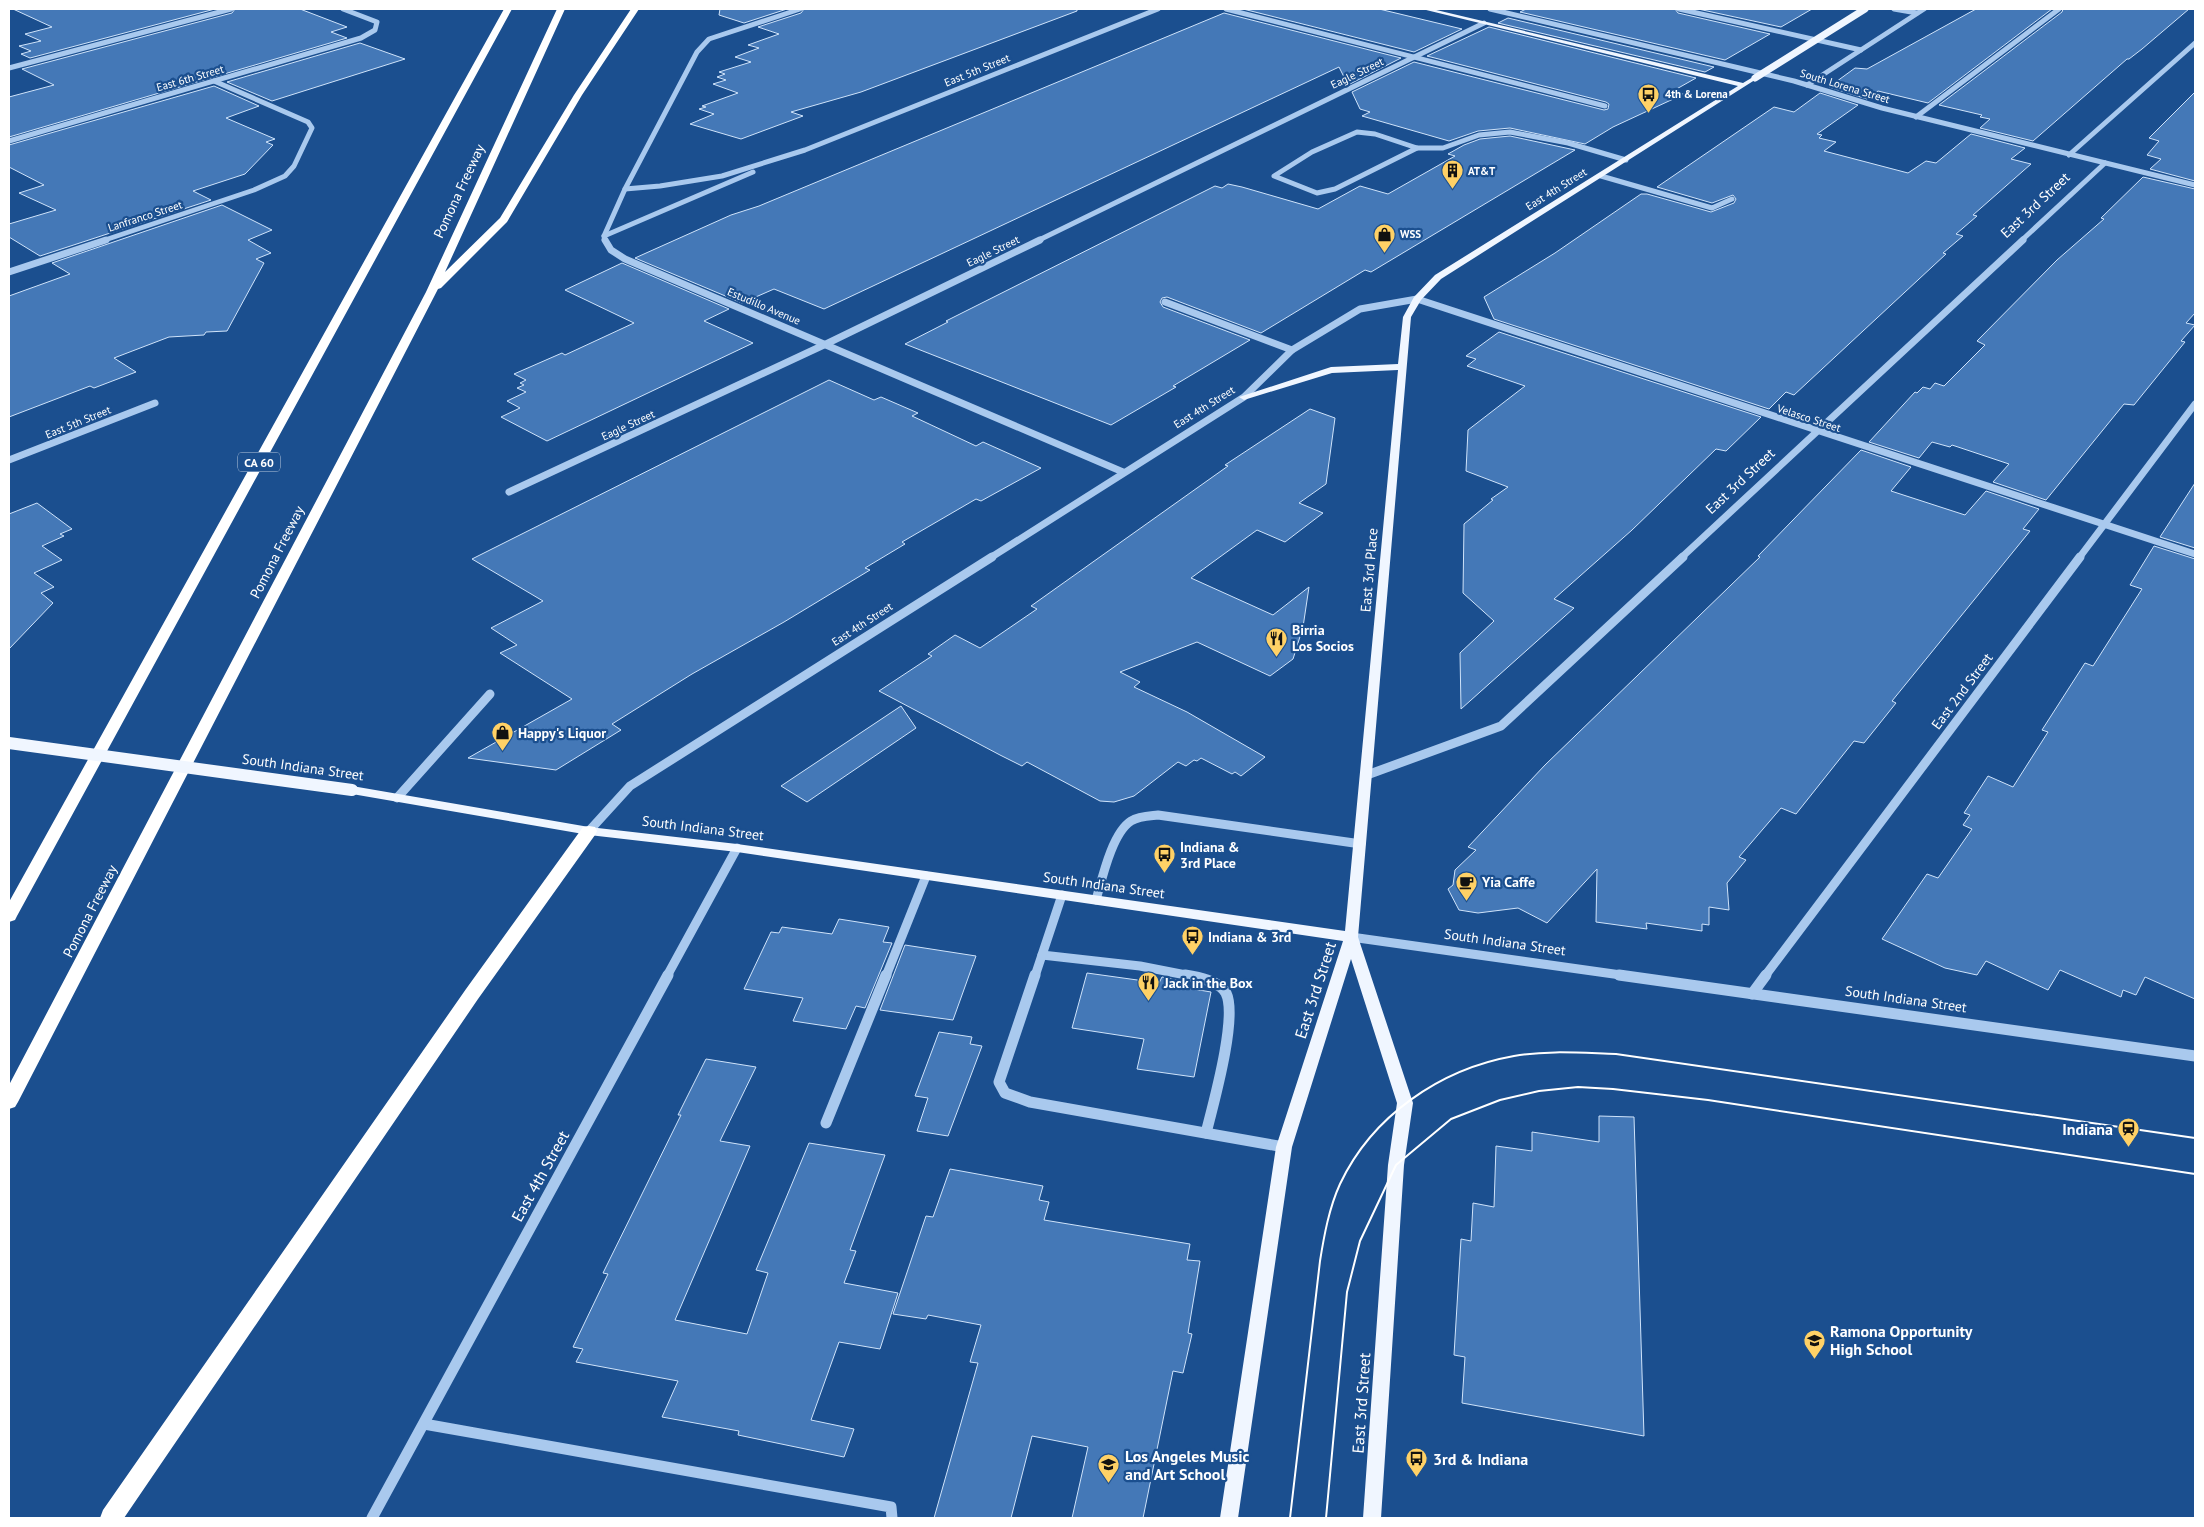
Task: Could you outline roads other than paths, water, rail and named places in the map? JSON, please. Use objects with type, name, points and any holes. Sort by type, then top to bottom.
[{"type":"highway","name":"CA 60","points":[[9,916],[508,9]]},
{"type":"highway","name":"Pomona Freeway","points":[[9,1102],[431,292],[560,9]]},
{"type":"highway","points":[[431,292],[504,220],[578,95],[635,9]]},
{"type":"highway","points":[[111,1518],[460,1011],[589,830]]},
{"type":"main road","points":[[1425,9],[1744,85]]},
{"type":"main road","name":"East 4th Street","points":[[1417,299],[1438,277],[1866,9]]},
{"type":"main road","name":"East 3rd Place","points":[[1352,936],[1354,893],[1361,844],[1407,317],[1417,299]]},
{"type":"main road","points":[[1244,396],[1331,370],[1403,367]]},
{"type":"main road","name":"South Indiana Street","points":[[9,742],[352,790],[589,830],[737,848],[1352,936]]},
{"type":"main road","name":"East 3rd Street","points":[[1229,1518],[1284,1147],[1352,936]]},
{"type":"main road","name":"East 3rd Street","points":[[1352,936],[1405,1103],[1396,1164],[1372,1518]]},
{"type":"street","points":[[9,68],[231,9]]},
{"type":"street","name":"East 6th Street","points":[[9,141],[361,38],[375,30],[376,22],[343,9]]},
{"type":"street","points":[[604,236],[625,189],[703,44],[718,36],[800,9]]},
{"type":"street","name":"East 5th Street","points":[[604,236],[805,150],[1158,9]]},
{"type":"street","points":[[1226,9],[1606,106]]},
{"type":"street","name":"South Lorena Street","points":[[1490,9],[1807,85],[1916,117],[2195,185]]},
{"type":"street","points":[[1679,9],[1861,50]]},
{"type":"street","points":[[1894,9],[1917,13]]},
{"type":"street","points":[[1807,85],[1924,9]]},
{"type":"street","points":[[1916,117],[2059,9]]},
{"type":"street","name":"Eagle Street","points":[[509,492],[826,344],[1484,23]]},
{"type":"street","name":"East 3rd Street","points":[[2069,155],[2195,44]]},
{"type":"street","points":[[214,81],[308,122],[312,128],[294,166],[285,176]]},
{"type":"street","points":[[1417,148],[1334,189],[1317,193],[1274,176],[1312,152],[1357,132],[1375,134],[1417,148],[1443,148],[1479,135],[1510,132],[1568,143],[1626,160]]},
{"type":"street","name":"East 5th Street","points":[[625,189],[669,185],[722,176],[805,150]]},
{"type":"street","name":"East 3rd Street","points":[[1367,775],[1501,726],[1819,432],[2105,163]]},
{"type":"street","name":"Lanfranco Street","points":[[9,272],[254,190],[285,176]]},
{"type":"street","points":[[1601,176],[1712,208]]},
{"type":"street","points":[[1704,214],[1712,208],[1732,199]]},
{"type":"street","name":"Estudillo Avenue","points":[[604,236],[605,244],[610,251],[625,259],[1123,472]]},
{"type":"street","name":"Velasco Street","points":[[1417,299],[2195,554]]},
{"type":"street","name":"East 4th Street","points":[[589,830],[630,786],[1244,396],[1292,350],[1360,309],[1417,299]]},
{"type":"street","points":[[1164,302],[1292,350]]},
{"type":"street","name":"East 5th Street","points":[[9,460],[155,403]]},
{"type":"street","name":"East 2nd Street","points":[[1752,994],[2195,404]]},
{"type":"street","points":[[397,798],[490,694]]},
{"type":"street","points":[[1096,900],[1108,857],[1127,823],[1141,817],[1158,814],[1361,844]]},
{"type":"street","name":"East 4th Street","points":[[372,1518],[737,848]]},
{"type":"street","points":[[826,1123],[926,876]]},
{"type":"street","points":[[1062,895],[999,1082],[1005,1093],[1030,1102],[1284,1147]]},
{"type":"street","name":"South Indiana Street","points":[[1352,936],[2195,1056]]},
{"type":"street","points":[[1042,955],[1170,971],[1211,981],[1221,987],[1226,993],[1230,1010],[1220,1074],[1206,1133]]},
{"type":"street","points":[[424,1424],[891,1507],[892,1518]]},
{"type":"tram line","points":[[1290,1518],[1320,1261],[1327,1222],[1336,1193],[1354,1160],[1370,1137],[1390,1117],[1411,1099],[1435,1084],[1460,1072],[1487,1062],[1526,1054],[1565,1052],[1616,1054],[2195,1138]]},
{"type":"tram line","points":[[1326,1518],[1347,1292],[1360,1241],[1396,1165],[1451,1119],[1500,1100],[1539,1091],[1578,1087],[1613,1089],[1708,1100],[2195,1174]]},
{"type":"place","name":"4th & Lorena","points":[[1649,113]]},
{"type":"place","name":"AT&T","points":[[1452,190]]},
{"type":"place","name":"WSS","points":[[1384,253]]},
{"type":"place","name":"Birria Los Socios","points":[[1276,657]]},
{"type":"place","name":"Happy's Liquor","points":[[502,752]]},
{"type":"place","name":"Indiana & 3rd Place","points":[[1164,874]]},
{"type":"place","name":"Yia Caffe","points":[[1466,901]]},
{"type":"place","name":"Indiana & 3rd","points":[[1192,956]]},
{"type":"place","name":"Jack in the Box","points":[[1148,1002]]},
{"type":"place","name":"Indiana","points":[[2129,1148]]},
{"type":"place","name":"Ramona Opportunity High School","points":[[1814,1359]]},
{"type":"place","name":"3rd & Indiana","points":[[1417,1478]]},
{"type":"place","name":"Los Angeles Music and Art School","points":[[1109,1484]]}]
